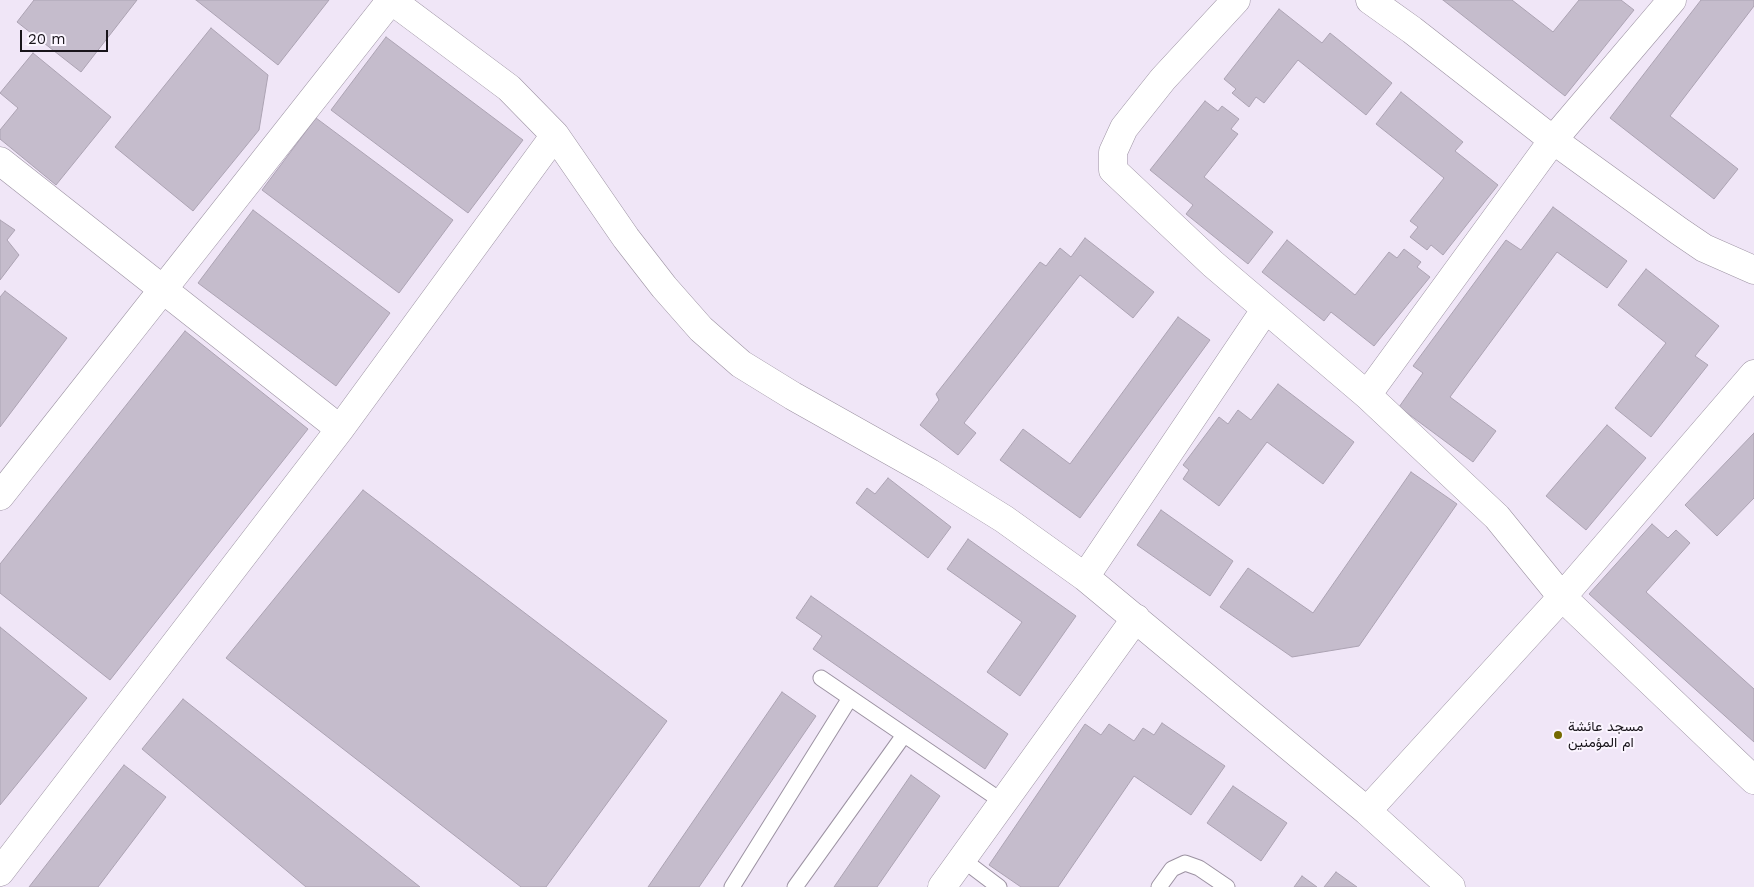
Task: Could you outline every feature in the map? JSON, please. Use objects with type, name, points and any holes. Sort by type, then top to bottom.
[{"type":"street","points":[[0,496],[162,288],[391,0],[509,88],[555,135],[620,231],[664,287],[701,329],[741,364],[793,396],[930,473],[995,513],[1085,577],[1367,811],[1451,887]]},
{"type":"street","points":[[1236,0],[1163,79],[1124,128],[1117,140],[1111,162],[1113,170],[1129,187],[1265,310],[1367,395],[1497,517],[1562,596],[1754,780]]},
{"type":"street","points":[[1370,0],[1412,30],[1553,140],[1679,232],[1704,248],[1754,270]]},
{"type":"street","points":[[1367,395],[1553,140],[1672,0]]},
{"type":"street","points":[[0,872],[340,429],[555,135]]},
{"type":"street","points":[[0,161],[340,429]]},
{"type":"street","points":[[1085,577],[1265,310]]},
{"type":"street","points":[[1367,811],[1562,596],[1754,374]]},
{"type":"street","points":[[942,887],[1136,618]]},
{"type":"lane","points":[[820,678],[1003,802]]},
{"type":"lane","points":[[732,887],[850,698]]},
{"type":"lane","points":[[794,887],[904,735]]},
{"type":"lane","points":[[962,859],[999,887]]},
{"type":"lane","points":[[1159,887],[1172,869],[1185,863],[1199,868],[1227,887]]},
{"type":"building","points":[[34,0],[137,0],[81,72],[17,22]]},
{"type":"building","points":[[196,0],[329,0],[278,65]]},
{"type":"building","points":[[1443,0],[1512,0],[1553,32],[1579,0],[1621,0],[1634,10],[1565,96]]},
{"type":"building","points":[[1701,0],[1754,0],[1754,6],[1670,116],[1738,169],[1714,199],[1610,118]]},
{"type":"building","points":[[1279,9],[1322,43],[1330,33],[1392,83],[1366,115],[1298,60],[1264,103],[1256,97],[1249,107],[1232,93],[1236,89],[1224,79]]},
{"type":"building","points":[[211,28],[268,75],[259,130],[193,211],[115,147]]},
{"type":"building","points":[[386,37],[523,140],[468,213],[331,110]]},
{"type":"building","points":[[33,53],[111,117],[56,185],[0,139],[0,130],[18,108],[0,93]]},
{"type":"building","points":[[1401,92],[1463,142],[1455,151],[1498,185],[1443,255],[1431,245],[1427,250],[1410,237],[1418,227],[1410,221],[1444,178],[1376,124]]},
{"type":"building","points":[[1205,101],[1218,111],[1222,106],[1239,119],[1231,129],[1238,134],[1204,177],[1273,232],[1248,264],[1186,214],[1193,205],[1150,170]]},
{"type":"building","points":[[316,118],[453,220],[399,293],[262,190]]},
{"type":"building","points":[[1553,207],[1627,261],[1607,288],[1557,252],[1450,397],[1496,431],[1473,462],[1399,407],[1423,373],[1413,366],[1506,240],[1521,250]]},
{"type":"building","points":[[253,210],[390,313],[336,386],[198,283]]},
{"type":"building","points":[[0,220],[15,230],[7,240],[19,255],[0,280]]},
{"type":"building","points":[[1085,238],[1154,292],[1133,318],[1080,275],[964,423],[976,433],[958,455],[920,425],[939,400],[936,394],[1040,262],[1046,266],[1060,248],[1071,257]]},
{"type":"building","points":[[1287,240],[1355,295],[1389,252],[1397,258],[1404,249],[1421,262],[1417,267],[1430,277],[1374,346],[1331,312],[1324,321],[1262,272]]},
{"type":"building","points":[[1646,269],[1719,326],[1695,356],[1708,365],[1651,437],[1615,408],[1666,343],[1618,305]]},
{"type":"building","points":[[5,291],[67,338],[0,427],[0,297]]},
{"type":"building","points":[[1178,317],[1210,340],[1080,518],[1000,460],[1023,429],[1070,464]]},
{"type":"building","points":[[185,331],[308,429],[110,680],[0,593],[0,564]]},
{"type":"building","points":[[1278,384],[1354,442],[1323,484],[1267,442],[1219,506],[1183,479],[1189,470],[1183,465],[1219,417],[1228,424],[1238,410],[1251,420]]},
{"type":"building","points":[[1607,425],[1646,458],[1586,530],[1546,496]]},
{"type":"building","points":[[1754,433],[1754,498],[1717,536],[1685,505]]},
{"type":"building","points":[[1411,472],[1457,504],[1359,646],[1292,657],[1220,607],[1248,568],[1313,613]]},
{"type":"building","points":[[888,478],[951,527],[928,558],[856,503],[867,488],[875,494]]},
{"type":"building","points":[[363,490],[667,721],[546,887],[521,887],[226,658]]},
{"type":"building","points":[[1161,510],[1233,561],[1210,596],[1137,545]]},
{"type":"building","points":[[1652,524],[1668,538],[1676,530],[1690,543],[1646,592],[1754,689],[1754,742],[1589,594]]},
{"type":"building","points":[[968,539],[1076,616],[1020,696],[987,672],[1022,622],[947,569]]},
{"type":"building","points":[[811,596],[1008,734],[985,769],[813,649],[822,636],[796,618]]},
{"type":"building","points":[[0,627],[87,698],[0,805]]},
{"type":"building","points":[[782,692],[816,716],[699,887],[648,887]]},
{"type":"building","points":[[183,699],[420,887],[306,887],[142,749]]},
{"type":"building","points":[[1162,723],[1225,766],[1191,815],[1134,776],[1058,887],[1021,887],[989,865],[1085,724],[1101,735],[1109,724],[1134,741],[1143,728],[1154,735]]},
{"type":"building","points":[[124,765],[166,797],[98,887],[29,887]]},
{"type":"building","points":[[911,775],[940,796],[877,887],[834,887]]},
{"type":"building","points":[[1233,786],[1287,823],[1261,861],[1207,823]]},
{"type":"building","points":[[1336,872],[1357,887],[1324,887]]},
{"type":"building","points":[[1302,876],[1317,887],[1294,887]]},
{"type":"place","name":"مسجد عائشة ام المؤمنين","points":[[1558,735]]}]
